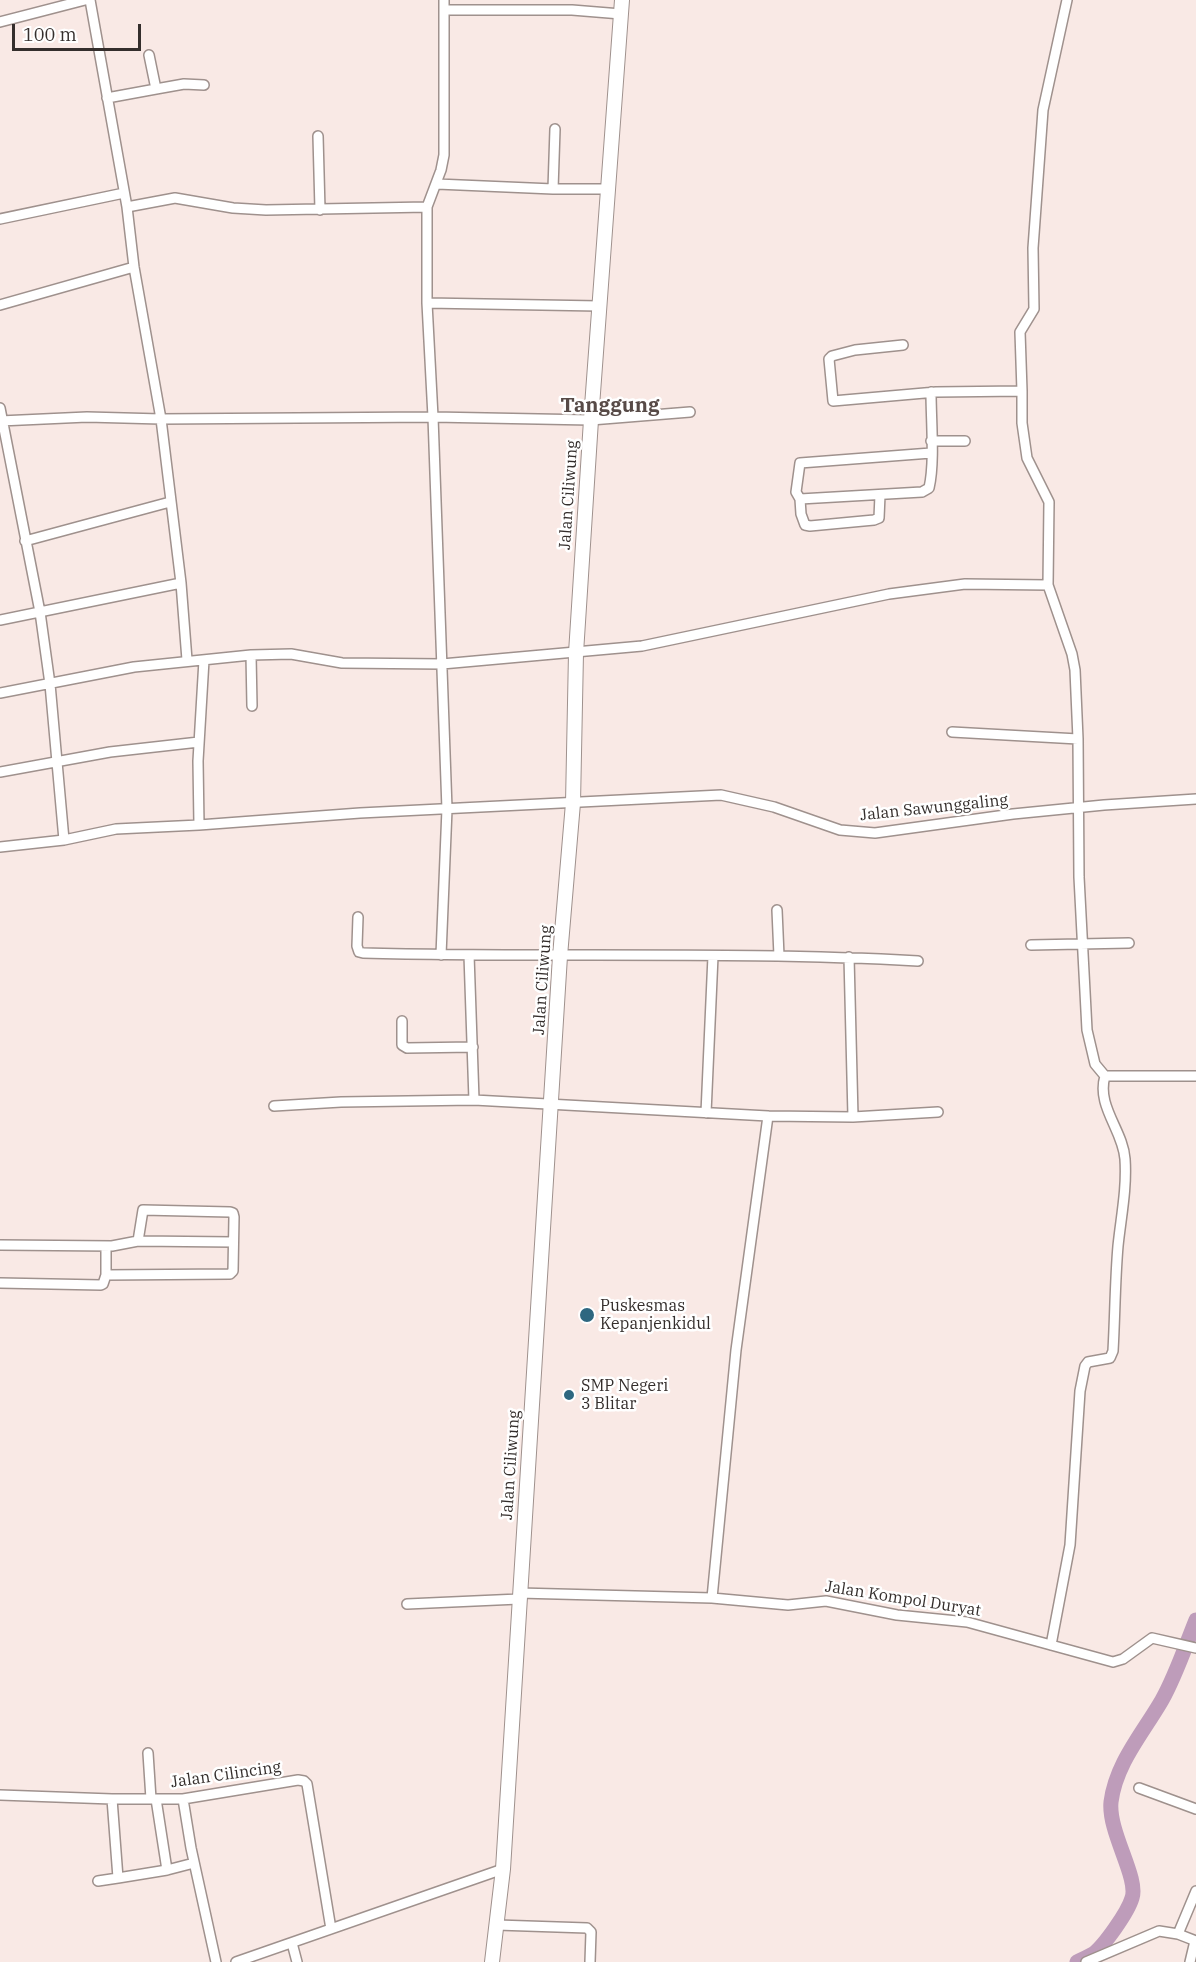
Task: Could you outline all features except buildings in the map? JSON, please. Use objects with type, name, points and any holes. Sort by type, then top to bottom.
[{"type":"main road","name":"Jalan Ciliwung","points":[[492,1962],[503,1869],[560,956],[573,804],[576,653],[621,7]]},
{"type":"street","points":[[0,22],[85,0]]},
{"type":"street","points":[[90,0],[127,207],[134,267],[161,419],[187,660]]},
{"type":"street","points":[[1067,0],[1043,110],[1033,248],[1034,309],[1020,332],[1022,423],[1027,458],[1049,502],[1048,585],[1072,654],[1075,670],[1082,945],[1088,1030],[1095,1064],[1105,1076],[1163,1078],[1196,1076]]},
{"type":"street","points":[[441,956],[447,809],[427,303],[428,207],[444,154],[444,5],[572,10],[621,7]]},
{"type":"street","points":[[149,55],[156,89]]},
{"type":"street","points":[[107,98],[190,84],[204,85]]},
{"type":"street","points":[[553,189],[555,129]]},
{"type":"street","points":[[318,136],[320,210]]},
{"type":"street","points":[[436,184],[608,189]]},
{"type":"street","points":[[0,219],[124,193]]},
{"type":"street","points":[[127,207],[175,198],[233,208],[320,210],[428,207]]},
{"type":"street","points":[[0,305],[134,267]]},
{"type":"street","points":[[427,303],[599,306]]},
{"type":"street","points":[[903,345],[855,350],[832,356],[829,359],[833,401],[932,392],[1022,391]]},
{"type":"street","points":[[800,499],[922,492],[928,488],[931,480],[932,392]]},
{"type":"street","points":[[0,408],[40,612],[50,684],[64,840]]},
{"type":"street","points":[[1,421],[87,417],[161,419],[433,417],[591,420],[690,412]]},
{"type":"street","points":[[931,441],[965,441]]},
{"type":"street","points":[[880,495],[879,518],[864,522],[805,525],[802,521],[800,499],[796,492],[800,463],[931,453]]},
{"type":"street","points":[[25,541],[170,502]]},
{"type":"street","points":[[0,620],[180,583]]},
{"type":"street","points":[[0,693],[134,667],[251,655],[291,654],[342,663],[442,664],[576,653],[642,646],[889,594],[965,584],[1048,585]]},
{"type":"street","points":[[251,655],[252,706]]},
{"type":"street","points":[[199,825],[199,742],[204,660]]},
{"type":"street","points":[[952,732],[1078,739]]},
{"type":"street","points":[[0,772],[110,753],[199,742]]},
{"type":"street","name":"Jalan Sawunggaling","points":[[0,847],[64,840],[116,829],[360,813],[721,795],[774,807],[840,830],[857,832],[890,831],[1013,814],[1196,799]]},
{"type":"street","points":[[777,910],[779,956]]},
{"type":"street","points":[[358,916],[357,946],[359,952],[441,956],[849,957],[918,961]]},
{"type":"street","points":[[1030,945],[1129,943]]},
{"type":"street","points":[[469,955],[474,1100]]},
{"type":"street","points":[[706,1113],[713,956]]},
{"type":"street","points":[[849,957],[853,1117]]},
{"type":"street","points":[[402,1021],[402,1045],[407,1048],[473,1047]]},
{"type":"street","points":[[1051,1645],[1070,1545],[1080,1391],[1084,1366],[1088,1362],[1110,1358],[1113,1351],[1118,1247],[1126,1188],[1122,1141],[1104,1100],[1105,1076]]},
{"type":"street","points":[[274,1106],[341,1102],[474,1100],[768,1116],[853,1117],[938,1112]]},
{"type":"street","points":[[712,1598],[736,1350],[768,1116]]},
{"type":"street","points":[[109,1275],[230,1275],[233,1271],[234,1217],[230,1212],[143,1210],[138,1241]]},
{"type":"street","points":[[0,1245],[110,1246],[138,1241],[233,1242]]},
{"type":"street","points":[[0,1283],[101,1285],[109,1275],[110,1246]]},
{"type":"street","name":"Jalan Kompol Duryat","points":[[407,1604],[519,1596],[712,1598],[788,1605],[826,1601],[897,1615],[967,1622],[1119,1662],[1152,1638],[1196,1648]]},
{"type":"street","points":[[148,1753],[167,1870]]},
{"type":"street","name":"Jalan Cilincing","points":[[0,1795],[112,1799],[183,1798],[298,1780],[304,1781],[307,1784],[331,1929]]},
{"type":"street","points":[[1139,1788],[1196,1809]]},
{"type":"street","points":[[183,1798],[194,1863],[216,1962]]},
{"type":"street","points":[[112,1799],[118,1878]]},
{"type":"street","points":[[98,1881],[167,1870],[194,1863]]},
{"type":"street","points":[[236,1962],[258,1958],[292,1943],[503,1869]]},
{"type":"street","points":[[1178,1934],[1196,1891]]},
{"type":"street","points":[[496,1925],[587,1928],[591,1932],[591,1953]]},
{"type":"street","points":[[1086,1962],[1155,1932],[1178,1934],[1196,1941],[1190,1962]]},
{"type":"street","points":[[292,1943],[297,1962]]},
{"type":"waterway","points":[[1077,1962],[1093,1954],[1103,1944],[1130,1904],[1133,1889],[1131,1879],[1111,1814],[1114,1788],[1124,1761],[1167,1690],[1196,1620]]},
{"type":"place","name":"Puskesmas Kepanjenkidul","points":[[587,1315]]},
{"type":"place","name":"SMP Negeri 3 Blitar","points":[[569,1395]]},
{"type":"district","name":"Tanggung","points":[[610,406]]}]
